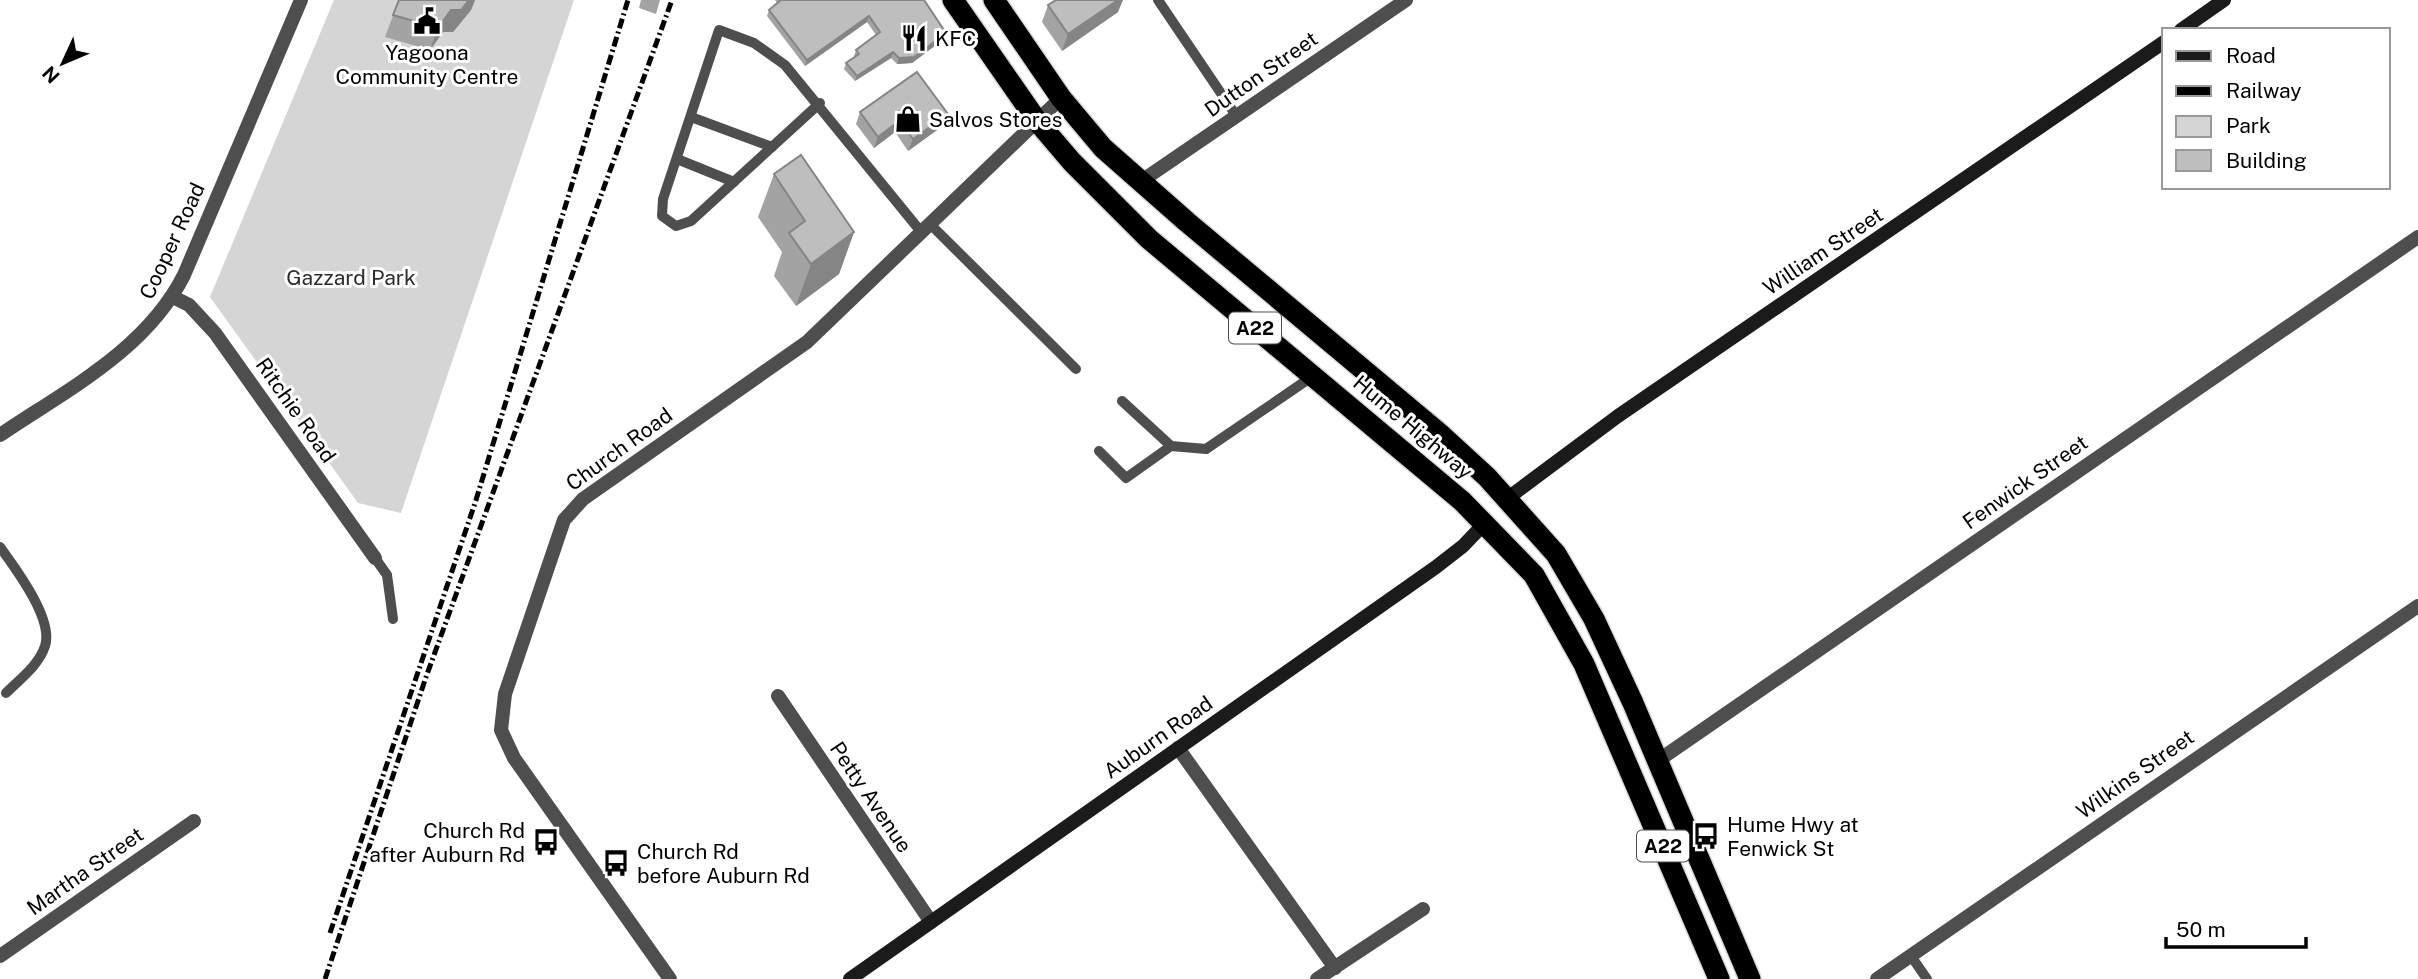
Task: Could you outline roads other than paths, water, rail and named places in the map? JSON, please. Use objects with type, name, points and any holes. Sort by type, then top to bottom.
[{"type":"highway","name":"Hume Highway","points":[[953,0],[1037,121],[1072,162],[1149,239],[1485,523],[1534,575],[1557,611],[1642,796],[1719,979]]},
{"type":"highway","name":"Hume Highway","points":[[994,0],[1061,99],[1103,148],[1439,433],[1537,529],[1572,579],[1633,703],[1751,979]]},
{"type":"highway","points":[[1485,523],[1508,498]]},
{"type":"street","name":"Cooper Road","points":[[0,435],[135,342],[173,297],[301,0]]},
{"type":"street","name":"Dutton Street","points":[[1140,182],[1406,0]]},
{"type":"street","points":[[2185,28],[2224,0]]},
{"type":"street","name":"William Street","points":[[1508,498],[1595,432],[2162,43]]},
{"type":"street","name":"Church Road","points":[[670,979],[506,744],[502,717],[509,682],[564,520],[572,508],[807,342],[1061,99]]},
{"type":"street","name":"Fenwick Street","points":[[1656,762],[2418,237]]},
{"type":"street","name":"Ritchie Road","points":[[173,297],[202,316],[375,558]]},
{"type":"street","name":"Auburn Road","points":[[850,979],[1436,567],[1465,544],[1485,523]]},
{"type":"street","name":"Wilkins Street","points":[[1877,979],[2418,606]]},
{"type":"street","name":"Petty Avenue","points":[[778,696],[931,922]]},
{"type":"street","points":[[1178,748],[1335,968]]},
{"type":"street","name":"Martha Street","points":[[0,956],[194,821]]},
{"type":"street","points":[[1317,979],[1423,909]]},
{"type":"lane","points":[[1158,0],[1237,117]]},
{"type":"lane","points":[[820,103],[691,221],[676,226],[668,223],[662,216],[661,207],[719,30],[772,53],[820,103],[926,228],[1076,369]]},
{"type":"lane","points":[[691,117],[772,148]]},
{"type":"lane","points":[[677,159],[734,182]]},
{"type":"lane","points":[[1122,401],[1171,446],[1206,449],[1313,376]]},
{"type":"lane","points":[[1099,451],[1126,478],[1171,446]]},
{"type":"lane","points":[[0,547],[31,591],[43,623],[46,644],[34,665],[6,693]]},
{"type":"lane","points":[[375,558],[387,575],[393,619]]},
{"type":"lane","points":[[1910,956],[1927,979]]},
{"type":"railway","points":[[330,933],[476,500],[628,0]]},
{"type":"railway","points":[[325,979],[426,677],[672,0]]},
{"type":"place","name":"Yagoona Community Centre","points":[[427,21]]},
{"type":"place","name":"KFC","points":[[914,38]]},
{"type":"place","name":"Salvos Stores","points":[[908,119]]},
{"type":"place","name":"Hume Hwy at Fenwick St","points":[[1706,836]]},
{"type":"place","name":"Church Rd after Auburn Rd","points":[[546,842]]},
{"type":"place","name":"Church Rd before Auburn Rd","points":[[616,863]]},
{"type":"park label","name":"Gazzard Park","points":[[351,277]]}]
